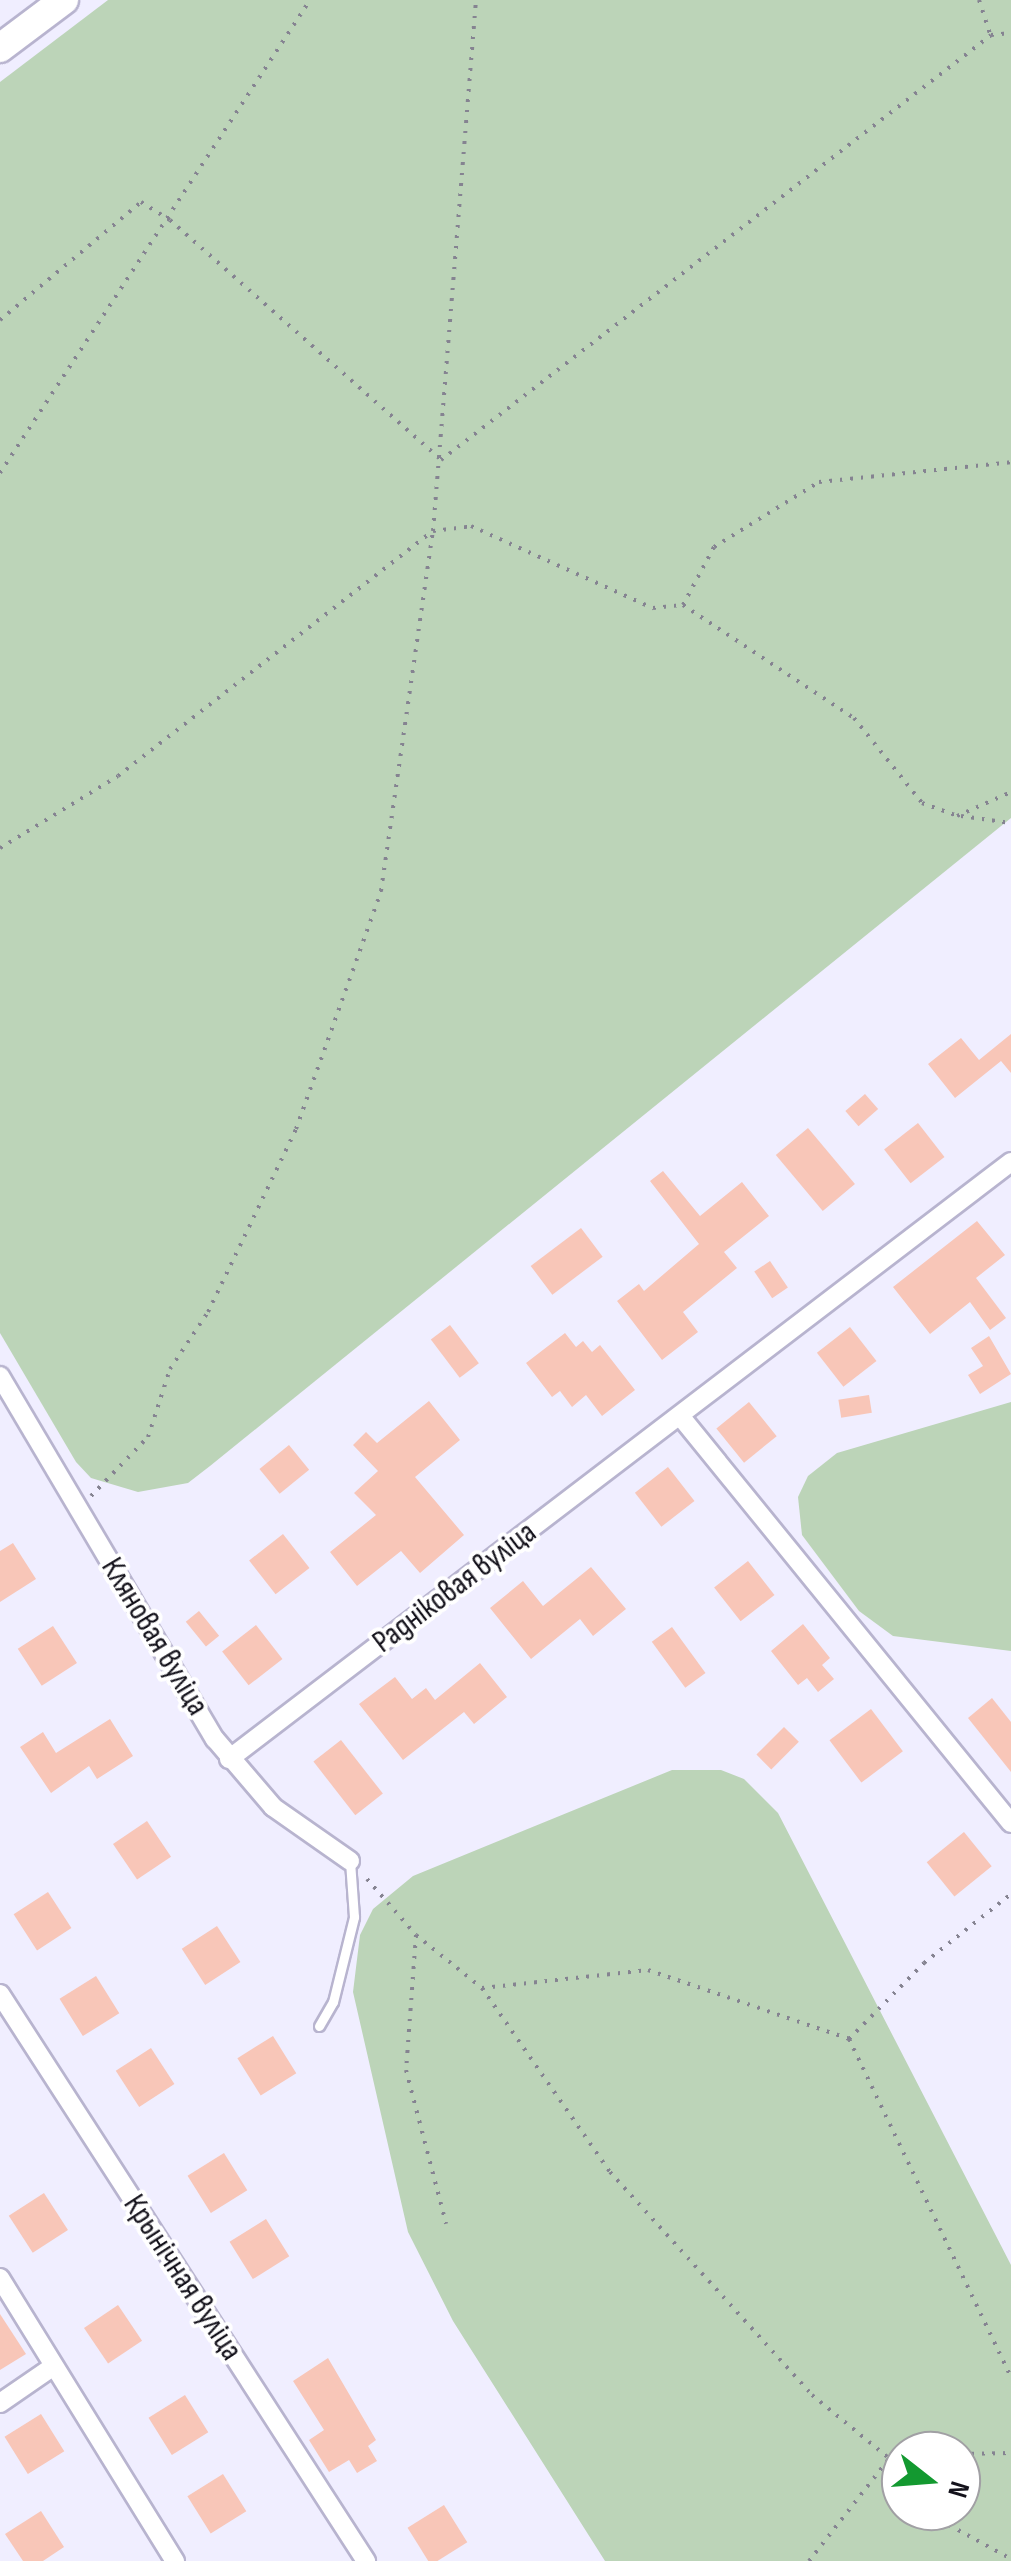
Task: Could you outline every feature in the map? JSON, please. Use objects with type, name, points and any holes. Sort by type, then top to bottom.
[{"type":"main road","points":[[0,48],[64,0]]},
{"type":"street","name":"Радніковая вуліца","points":[[229,1759],[1011,1162]]},
{"type":"street","name":"Кляновая вуліца","points":[[0,1376],[229,1759],[273,1807],[350,1861]]},
{"type":"street","points":[[681,1417],[1011,1823]]},
{"type":"street","name":"Крынічная вуліца","points":[[0,1994],[366,2561]]},
{"type":"street","points":[[0,2278],[51,2368],[175,2561]]},
{"type":"street","points":[[0,2403],[51,2368]]},
{"type":"lane","points":[[320,2026],[333,2002],[354,1917],[350,1861]]},
{"type":"path","points":[[0,473],[170,220],[310,0]]},
{"type":"path","points":[[79,1510],[148,1437],[170,1370],[208,1312],[296,1128],[381,891],[434,531],[476,0]]},
{"type":"path","points":[[979,0],[991,34]]},
{"type":"path","points":[[441,460],[991,34],[1011,32]]},
{"type":"path","points":[[0,320],[141,202],[170,220],[441,460]]},
{"type":"path","points":[[683,605],[714,547],[819,482],[1011,462]]},
{"type":"path","points":[[0,848],[118,776],[434,531],[471,526],[653,608],[683,605],[854,718],[922,803],[956,816],[1011,823]]},
{"type":"path","points":[[956,816],[1011,792]]},
{"type":"path","points":[[350,1861],[416,1934],[482,1988],[610,2172],[812,2394],[881,2448]]},
{"type":"path","points":[[849,2040],[924,1963],[1011,1894]]},
{"type":"path","points":[[416,1934],[406,2070],[446,2224]]},
{"type":"path","points":[[482,1988],[648,1970],[849,2040],[1011,2378]]},
{"type":"path","points":[[981,2454],[1011,2453]]},
{"type":"path","points":[[809,2561],[881,2469]]},
{"type":"path","points":[[961,2531],[1011,2559]]},
{"type":"green space","points":[[108,0],[1011,0],[1011,818],[188,1483],[138,1492],[91,1478],[76,1462],[0,1333],[0,82]]},
{"type":"green space","points":[[1011,1402],[1011,1651],[893,1636],[859,1611],[802,1535],[798,1497],[808,1476],[837,1453]]},
{"type":"green space","points":[[672,1770],[721,1770],[744,1779],[778,1813],[1011,2265],[1011,2561],[605,2561],[453,2321],[408,2232],[353,1992],[360,1935],[373,1909],[413,1876]]},
{"type":"building","points":[[1011,1034],[1011,1073],[1001,1061],[955,1098],[928,1064],[961,1038],[979,1060]]},
{"type":"building","points":[[865,1094],[878,1109],[858,1126],[845,1111]]},
{"type":"building","points":[[918,1123],[944,1157],[911,1183],[884,1149]]},
{"type":"building","points":[[808,1128],[855,1184],[823,1211],[776,1155]]},
{"type":"building","points":[[663,1171],[700,1216],[742,1182],[769,1216],[724,1252],[737,1268],[683,1312],[698,1332],[662,1360],[617,1301],[639,1284],[644,1291],[699,1244],[650,1181]]},
{"type":"building","points":[[977,1221],[1005,1255],[976,1278],[1006,1318],[990,1330],[970,1302],[930,1334],[893,1287]]},
{"type":"building","points":[[581,1228],[603,1257],[552,1295],[531,1266]]},
{"type":"building","points":[[770,1261],[788,1288],[772,1298],[754,1272]]},
{"type":"building","points":[[450,1325],[479,1363],[460,1378],[431,1339]]},
{"type":"building","points":[[850,1327],[876,1361],[843,1387],[817,1353]]},
{"type":"building","points":[[565,1333],[576,1347],[583,1341],[592,1352],[600,1345],[635,1390],[602,1416],[586,1395],[572,1407],[560,1391],[552,1397],[526,1363]]},
{"type":"building","points":[[989,1336],[1011,1374],[980,1394],[968,1375],[983,1366],[971,1348]]},
{"type":"building","points":[[869,1395],[872,1413],[841,1418],[838,1400]]},
{"type":"building","points":[[429,1401],[460,1440],[415,1477],[464,1535],[420,1573],[401,1551],[357,1586],[330,1552],[376,1515],[354,1493],[378,1471],[353,1445],[366,1432],[377,1443]]},
{"type":"building","points":[[749,1402],[777,1436],[744,1463],[716,1428]]},
{"type":"building","points":[[289,1445],[309,1470],[280,1494],[259,1469]]},
{"type":"building","points":[[668,1467],[694,1501],[661,1527],[635,1493]]},
{"type":"building","points":[[283,1534],[309,1568],[276,1594],[249,1560]]},
{"type":"building","points":[[13,1543],[36,1579],[0,1602],[0,1551]]},
{"type":"building","points":[[748,1561],[774,1595],[741,1621],[714,1587]]},
{"type":"building","points":[[591,1567],[626,1609],[593,1636],[580,1619],[531,1659],[490,1608],[523,1581],[543,1606]]},
{"type":"building","points":[[199,1611],[219,1636],[206,1647],[186,1622]]},
{"type":"building","points":[[803,1624],[830,1658],[822,1665],[834,1679],[818,1692],[807,1678],[798,1685],[771,1651]]},
{"type":"building","points":[[256,1625],[282,1659],[249,1685],[222,1651]]},
{"type":"building","points":[[53,1626],[77,1663],[42,1686],[18,1649]]},
{"type":"building","points":[[672,1627],[706,1673],[685,1688],[652,1642]]},
{"type":"building","points":[[480,1663],[507,1697],[474,1724],[464,1712],[403,1760],[359,1704],[395,1677],[412,1699],[426,1688],[435,1700]]},
{"type":"building","points":[[992,1698],[1011,1722],[1011,1772],[968,1718]]},
{"type":"building","points":[[871,1709],[903,1751],[861,1783],[829,1740]]},
{"type":"building","points":[[110,1719],[133,1756],[97,1779],[89,1766],[51,1793],[20,1747],[43,1732],[56,1753]]},
{"type":"building","points":[[784,1727],[799,1742],[771,1769],[756,1755]]},
{"type":"building","points":[[341,1740],[383,1794],[355,1815],[313,1762]]},
{"type":"building","points":[[147,1821],[171,1857],[137,1880],[113,1844]]},
{"type":"building","points":[[964,1832],[992,1866],[954,1896],[927,1862]]},
{"type":"building","points":[[48,1892],[71,1928],[37,1950],[14,1914]]},
{"type":"building","points":[[217,1926],[240,1962],[205,1985],[182,1949]]},
{"type":"building","points":[[96,1976],[119,2013],[83,2036],[60,1999]]},
{"type":"building","points":[[273,2036],[296,2073],[261,2096],[237,2058]]},
{"type":"building","points":[[151,2048],[174,2084],[139,2107],[116,2071]]},
{"type":"building","points":[[224,2153],[247,2190],[211,2213],[188,2176]]},
{"type":"building","points":[[44,2193],[68,2230],[33,2253],[9,2216]]},
{"type":"building","points":[[266,2219],[289,2256],[253,2279],[230,2242]]},
{"type":"building","points":[[118,2305],[142,2341],[108,2364],[84,2328]]},
{"type":"building","points":[[0,2314],[26,2354],[0,2370]]},
{"type":"building","points":[[328,2358],[376,2440],[368,2446],[377,2461],[357,2473],[349,2460],[329,2472],[309,2440],[324,2430],[293,2381]]},
{"type":"building","points":[[185,2395],[208,2432],[172,2455],[149,2418]]},
{"type":"building","points":[[41,2414],[64,2451],[28,2474],[5,2437]]},
{"type":"building","points":[[223,2474],[246,2511],[211,2534],[187,2496]]},
{"type":"building","points":[[444,2505],[467,2542],[437,2561],[428,2561],[408,2528]]},
{"type":"building","points":[[41,2511],[64,2547],[43,2561],[23,2561],[5,2534]]}]
